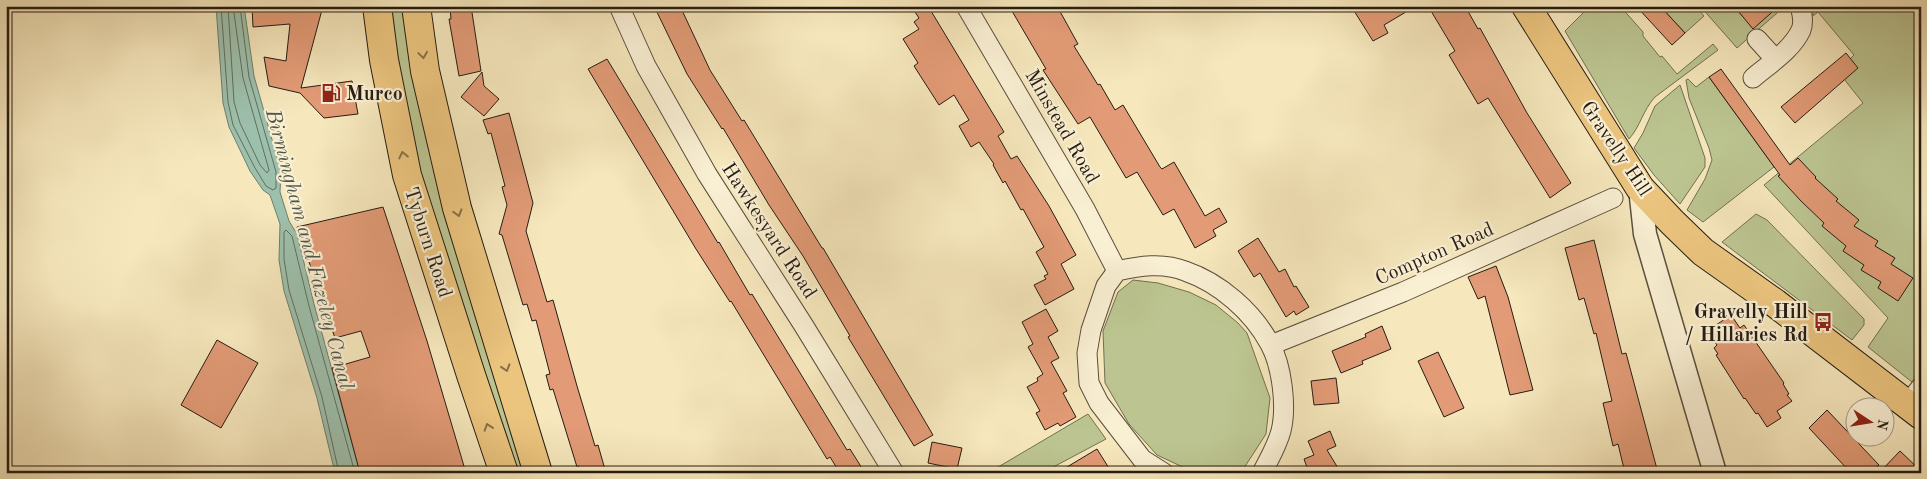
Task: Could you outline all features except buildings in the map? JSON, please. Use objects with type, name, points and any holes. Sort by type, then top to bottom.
[{"type":"main road","name":"Tyburn Road","points":[[376,6],[384,60],[407,175],[504,473]]},
{"type":"main road","name":"Tyburn Road","points":[[416,6],[425,71],[457,208],[538,473]]},
{"type":"main road","name":"Gravelly Hill","points":[[1526,6],[1640,188],[1703,252],[1916,402]]},
{"type":"street","name":"Hawkesyard Road","points":[[619,6],[646,66],[707,174],[804,326],[894,473]]},
{"type":"street","name":"Minstead Road","points":[[966,6],[1085,209],[1117,271]]},
{"type":"street","points":[[1753,78],[1793,43],[1802,28],[1800,6]]},
{"type":"street","points":[[1757,39],[1775,59]]},
{"type":"street","points":[[1640,188],[1645,234],[1715,473]]},
{"type":"street","name":"Compton Road","points":[[1271,345],[1403,292],[1612,198]]},
{"type":"street","points":[[1164,473],[1142,459],[1099,403],[1090,383],[1087,353],[1091,330],[1106,286],[1117,271],[1142,266],[1160,266],[1184,270],[1211,283],[1234,300],[1254,321],[1271,345],[1281,378],[1283,410],[1281,429],[1274,450],[1262,473]]},
{"type":"shaded area","points":[[384,6],[403,6],[413,82],[443,201],[527,473],[511,473],[413,172]]},
{"type":"shaded area","points":[[1590,6],[1620,6],[1643,32],[1643,36],[1660,57],[1662,56],[1677,74],[1713,44],[1718,50],[1655,97],[1647,107],[1629,139],[1565,31]]},
{"type":"shaded area","points":[[1660,6],[1695,6],[1704,16],[1685,33]]},
{"type":"shaded area","points":[[1700,6],[1738,6],[1736,9],[1745,19],[1759,6],[1785,6],[1737,48]]},
{"type":"shaded area","points":[[1813,6],[1921,6],[1921,371],[1912,382],[1868,347],[1888,318],[1764,185],[1863,103],[1844,79],[1850,59],[1854,55],[1818,12],[1813,16]]},
{"type":"shaded area","points":[[1709,77],[1774,167],[1703,222],[1687,210],[1705,179],[1712,160],[1689,98],[1686,80],[1688,79],[1696,87]]},
{"type":"shaded area","points":[[1680,85],[1705,158],[1705,167],[1680,204],[1654,175],[1634,148],[1655,106]]},
{"type":"shaded area","points":[[1756,214],[1767,220],[1864,319],[1864,325],[1852,340],[1722,242]]},
{"type":"shaded area","points":[[1133,280],[1158,283],[1189,292],[1216,305],[1247,333],[1270,398],[1266,434],[1244,468],[1226,473],[1199,473],[1189,470],[1157,455],[1129,424],[1105,383],[1103,331],[1118,292]]},
{"type":"shaded area","points":[[1088,414],[1106,439],[1042,473],[988,473]]},
{"type":"water","points":[[216,6],[244,6],[254,76],[281,171],[280,192],[289,221],[297,234],[360,473],[335,473],[317,398],[284,291],[279,260],[280,224],[270,195],[263,190],[250,171],[229,127],[223,103]]},
{"type":"place","name":"Murco","points":[[331,93]]},
{"type":"place","name":"Gravelly Hill / Hillaries Rd","points":[[1823,322]]},
{"type":"water label","name":"Birmingham and Fazeley Canal","points":[[310,249]]}]
